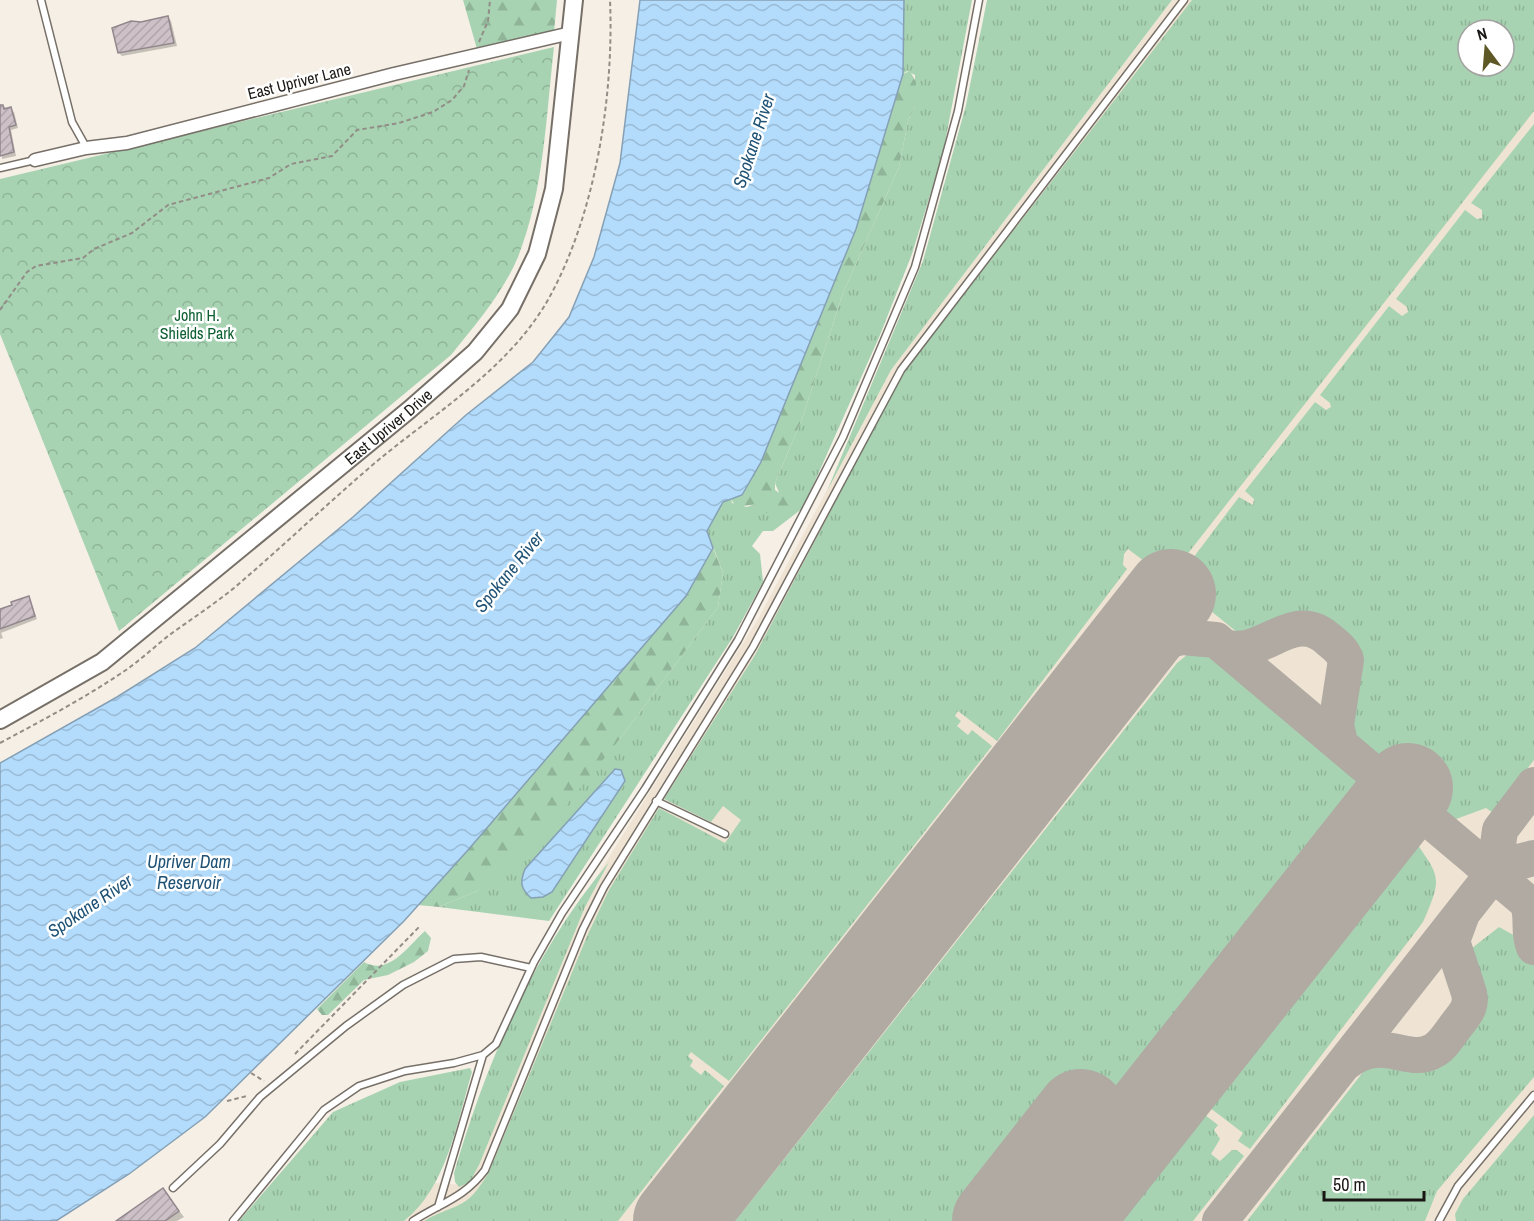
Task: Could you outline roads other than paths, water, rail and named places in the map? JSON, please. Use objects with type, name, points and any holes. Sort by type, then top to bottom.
[{"type":"main road","name":"East Upriver Drive","points":[[0,720],[102,662],[410,410],[476,352],[510,309],[537,254],[554,189],[574,0]]},
{"type":"street","name":"East Upriver Lane","points":[[35,160],[86,148],[127,143],[571,33]]},
{"type":"lane","points":[[41,0],[72,122],[86,148]]},
{"type":"lane","points":[[233,1221],[324,1110],[359,1086],[405,1071],[454,1063],[483,1055],[496,1044],[531,968],[561,913],[645,789],[738,640],[843,437],[915,267],[958,111],[980,0]]},
{"type":"lane","points":[[413,1221],[465,1192],[485,1170],[583,929],[613,870],[753,647],[901,370],[1184,0]]},
{"type":"lane","points":[[0,168],[35,160]]},
{"type":"lane","points":[[656,801],[725,834]]},
{"type":"lane","points":[[173,1188],[220,1144],[260,1096],[346,1026],[403,985],[454,959],[481,957],[531,968]]},
{"type":"lane","points":[[438,1207],[483,1055]]},
{"type":"lane","points":[[1439,1221],[1458,1186],[1534,1095]]},
{"type":"water","name":"Upriver Dam Reservoir","points":[[640,0],[904,0],[903,74],[856,229],[761,462],[742,495],[723,502],[707,531],[713,548],[686,596],[468,850],[404,921],[205,1117],[129,1174],[56,1221],[0,1221],[0,763],[117,697],[195,648],[353,517],[466,415],[533,362],[569,317],[594,257],[620,163]]},
{"type":"water","points":[[615,769],[621,770],[625,781],[552,892],[543,897],[531,898],[522,885],[525,869]]},
{"type":"water label","name":"Spokane River","points":[[754,141]]},
{"type":"water label","name":"Spokane River","points":[[509,572]]},
{"type":"water label","name":"Spokane River","points":[[90,906]]},
{"type":"park label","name":"John H. Shields Park","points":[[197,324]]}]
